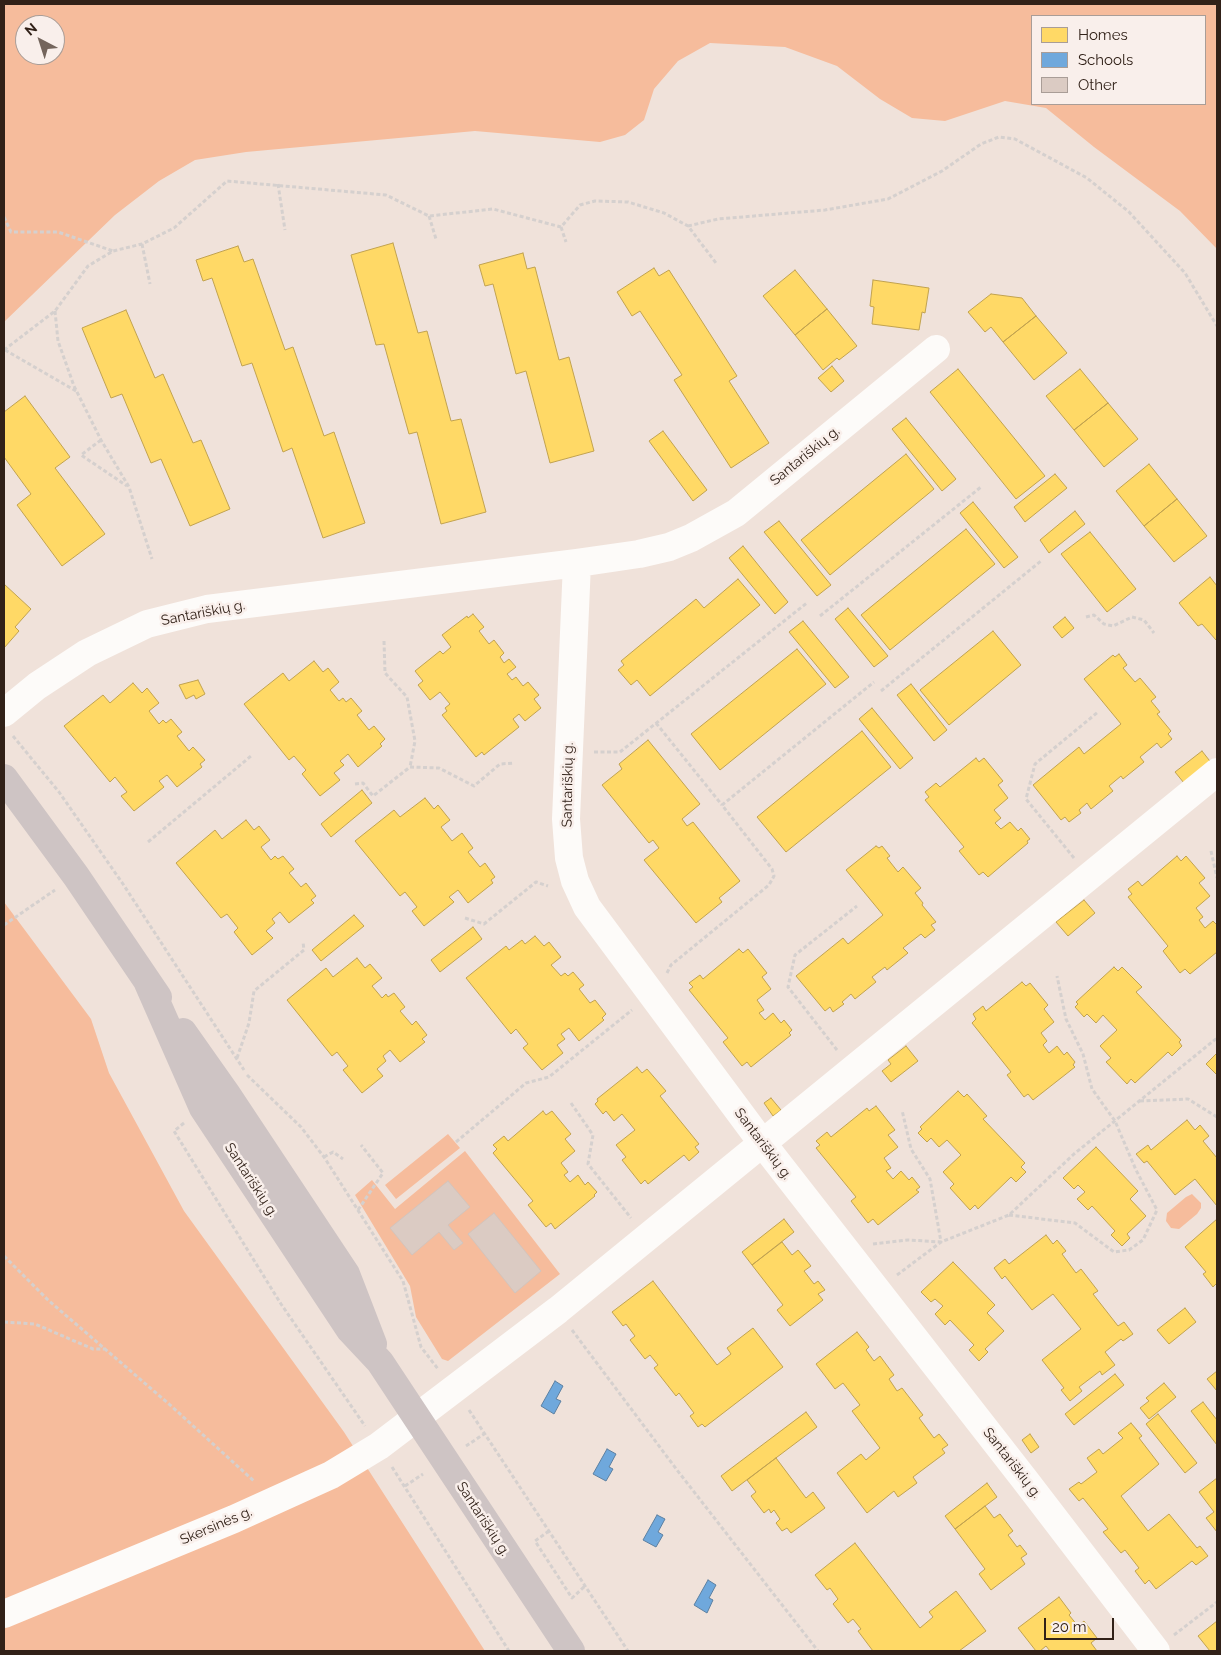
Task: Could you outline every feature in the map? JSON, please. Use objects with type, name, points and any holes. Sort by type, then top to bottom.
[{"type":"main road","name":"Santariškių g.","points":[[4,778],[76,876],[148,983],[226,1093],[346,1274],[380,1362]]},
{"type":"main road","name":"Santariškių g.","points":[[148,983],[204,1108],[350,1330],[380,1362],[571,1651]]},
{"type":"street","name":"Santariškių g.","points":[[7,723],[37,686],[87,652],[147,624],[217,608],[577,564],[669,547],[710,529],[736,512],[936,349]]},
{"type":"street","name":"Santariškių g.","points":[[577,564],[566,819],[569,858],[575,881],[587,907],[763,1144],[1156,1651]]},
{"type":"street","name":"Skersinės g.","points":[[4,1614],[234,1519],[331,1475],[373,1438],[417,1418],[648,1238],[1217,772]]},
{"type":"path","points":[[688,226],[718,219],[825,210],[888,198],[942,171],[981,144],[999,137],[1015,139],[1087,178],[1129,212],[1185,273],[1217,326]]},
{"type":"path","points":[[77,391],[4,350],[55,311],[88,266],[113,251],[142,244],[174,228],[227,180],[386,195],[429,216],[494,209],[561,227]]},
{"type":"path","points":[[278,184],[285,230]]},
{"type":"path","points":[[561,227],[580,205],[595,200],[628,202],[664,213],[688,226],[716,264]]},
{"type":"path","points":[[429,216],[436,239]]},
{"type":"path","points":[[4,217],[11,232],[58,232],[113,251]]},
{"type":"path","points":[[561,227],[566,242]]},
{"type":"path","points":[[142,244],[150,284]]},
{"type":"path","points":[[55,311],[58,342],[77,391],[101,440],[129,488],[152,559]]},
{"type":"path","points":[[101,440],[81,455],[129,488]]},
{"type":"path","points":[[820,616],[981,487]]},
{"type":"path","points":[[881,691],[1041,561]]},
{"type":"path","points":[[569,753],[620,752],[808,602]]},
{"type":"path","points":[[1086,616],[1094,615],[1104,624],[1113,626],[1132,617],[1144,620],[1154,633]]},
{"type":"path","points":[[355,784],[363,783],[374,796],[410,767],[415,741],[407,698],[385,673],[384,641]]},
{"type":"path","points":[[722,805],[874,682]]},
{"type":"path","points":[[1088,876],[1026,800],[1035,764],[1098,712]]},
{"type":"path","points":[[7,723],[59,792],[118,876],[248,1077],[301,1127],[324,1157],[403,1281],[421,1347],[439,1370]]},
{"type":"path","points":[[456,1142],[515,1091],[526,1083],[549,1077],[651,995],[662,983],[671,965],[769,885],[774,876],[772,869],[656,723]]},
{"type":"path","points":[[148,842],[250,756]]},
{"type":"path","points":[[410,767],[440,768],[474,786],[500,764],[514,763]]},
{"type":"path","points":[[1211,851],[1217,878]]},
{"type":"path","points":[[4,925],[76,876]]},
{"type":"path","points":[[465,918],[484,924],[536,882],[548,886]]},
{"type":"path","points":[[853,1070],[788,987],[795,955],[857,906]]},
{"type":"path","points":[[236,1059],[249,1023],[254,991],[304,950],[303,942]]},
{"type":"path","points":[[1010,1215],[1075,1223],[1114,1252],[1129,1250],[1143,1240],[1156,1210],[1115,1121],[1092,1089],[1083,1054],[1066,1019],[1057,976]]},
{"type":"path","points":[[877,1291],[940,1242],[1010,1215],[1074,1154],[1217,1038]]},
{"type":"path","points":[[1139,1101],[1188,1099],[1217,1117]]},
{"type":"path","points":[[571,1103],[593,1135],[588,1164],[648,1238]]},
{"type":"path","points":[[204,1108],[174,1131],[280,1304],[405,1486],[509,1651]]},
{"type":"path","points":[[902,1110],[910,1149],[930,1179],[940,1242]]},
{"type":"path","points":[[358,1210],[383,1173],[361,1145]]},
{"type":"path","points":[[324,1157],[333,1152],[343,1159]]},
{"type":"path","points":[[842,1247],[908,1240],[940,1242]]},
{"type":"path","points":[[4,1256],[48,1300],[169,1404],[260,1486]]},
{"type":"path","points":[[558,1310],[677,1470],[818,1651]]},
{"type":"path","points":[[4,1322],[35,1324],[93,1349],[106,1349]]},
{"type":"path","points":[[466,1406],[628,1651]]},
{"type":"path","points":[[466,1446],[484,1434]]},
{"type":"path","points":[[405,1486],[423,1474]]},
{"type":"path","points":[[549,1531],[535,1541],[572,1598],[586,1586]]},
{"type":"path","points":[[1156,1651],[1217,1602]]},
{"type":"shaded area","points":[[4,4],[1217,4],[1217,249],[1180,211],[1094,147],[1046,108],[1005,101],[945,121],[912,118],[880,99],[837,66],[785,47],[710,43],[678,61],[654,89],[644,120],[625,135],[600,142],[475,131],[246,152],[195,160],[159,181],[115,215],[4,322]]},
{"type":"shaded area","points":[[4,902],[91,1019],[109,1073],[184,1211],[344,1432],[485,1651],[4,1651]]},
{"type":"shaded area","points":[[448,1134],[460,1148],[396,1199],[385,1185]]},
{"type":"shaded area","points":[[465,1151],[560,1274],[448,1361],[442,1359],[416,1317],[410,1286],[355,1195],[372,1180],[395,1209]]},
{"type":"shaded area","points":[[1192,1194],[1201,1203],[1201,1208],[1197,1214],[1179,1229],[1171,1228],[1166,1221],[1167,1213]]},
{"type":"building: Homes","points":[[393,243],[418,333],[427,331],[451,421],[461,419],[486,512],[441,524],[417,432],[409,434],[384,344],[376,345],[351,255]]},
{"type":"building: Homes","points":[[238,246],[244,262],[253,259],[285,350],[293,347],[324,436],[334,432],[365,523],[323,538],[292,448],[283,452],[252,363],[242,366],[212,278],[203,281],[196,260]]},
{"type":"building: Homes","points":[[523,253],[527,269],[535,267],[559,360],[569,357],[594,451],[550,463],[526,371],[516,374],[493,284],[485,286],[479,265]]},
{"type":"building: Homes","points":[[654,268],[659,276],[669,270],[737,376],[729,381],[769,443],[731,468],[674,380],[682,375],[640,311],[632,316],[617,292]]},
{"type":"building: Homes","points":[[795,270],[827,309],[795,335],[763,296]]},
{"type":"building: Homes","points":[[873,280],[929,288],[925,313],[922,312],[919,330],[872,324],[874,307],[870,306]]},
{"type":"building: Homes","points":[[991,294],[1022,298],[1036,316],[1003,342],[991,327],[985,332],[968,312]]},
{"type":"building: Homes","points":[[827,309],[857,346],[839,360],[837,358],[823,370],[795,335]]},
{"type":"building: Homes","points":[[126,310],[155,378],[163,374],[193,443],[201,440],[230,509],[190,526],[161,459],[151,463],[122,394],[111,398],[82,328]]},
{"type":"building: Homes","points":[[1036,316],[1067,353],[1034,380],[1003,342]]},
{"type":"building: Homes","points":[[832,366],[844,381],[831,392],[818,378]]},
{"type":"building: Homes","points":[[958,369],[1045,476],[1016,499],[930,392]]},
{"type":"building: Homes","points":[[1080,369],[1108,403],[1074,430],[1046,396]]},
{"type":"building: Homes","points":[[25,396],[70,457],[55,468],[105,534],[62,566],[17,505],[31,494],[4,457],[4,412]]},
{"type":"building: Homes","points":[[1108,403],[1138,439],[1104,467],[1074,430]]},
{"type":"building: Homes","points":[[906,418],[956,479],[942,491],[892,429]]},
{"type":"building: Homes","points":[[663,431],[707,490],[693,501],[649,441]]},
{"type":"building: Homes","points":[[906,454],[934,489],[830,575],[801,540]]},
{"type":"building: Homes","points":[[1149,464],[1177,499],[1144,526],[1116,491]]},
{"type":"building: Homes","points":[[1055,474],[1067,488],[1025,522],[1014,507]]},
{"type":"building: Homes","points":[[1177,499],[1207,536],[1174,562],[1144,526]]},
{"type":"building: Homes","points":[[973,502],[1018,557],[1004,568],[960,513]]},
{"type":"building: Homes","points":[[1075,511],[1085,524],[1049,553],[1040,540]]},
{"type":"building: Homes","points":[[779,521],[831,585],[817,596],[764,532]]},
{"type":"building: Homes","points":[[966,529],[995,564],[890,650],[861,615]]},
{"type":"building: Homes","points":[[1090,532],[1136,589],[1107,612],[1061,554]]},
{"type":"building: Homes","points":[[743,546],[788,602],[775,614],[729,558]]},
{"type":"building: Homes","points":[[1210,577],[1217,586],[1216,640],[1202,624],[1198,626],[1179,603]]},
{"type":"building: Homes","points":[[738,579],[760,605],[650,696],[637,680],[631,685],[618,670],[624,665],[621,661],[696,599],[704,608]]},
{"type":"building: Homes","points":[[4,584],[31,609],[15,627],[19,631],[4,648]]},
{"type":"building: Homes","points":[[848,608],[888,656],[874,667],[835,619]]},
{"type":"building: Homes","points":[[473,614],[484,627],[479,631],[489,644],[494,640],[504,653],[500,657],[504,663],[509,659],[516,667],[507,674],[512,680],[516,677],[523,686],[528,682],[539,695],[534,699],[541,708],[525,721],[519,714],[513,719],[519,727],[484,755],[482,752],[476,757],[442,715],[447,711],[445,708],[450,704],[440,692],[430,700],[418,685],[423,681],[415,671],[440,651],[443,654],[451,647],[442,635],[467,616],[468,618]]},
{"type":"building: Homes","points":[[1065,617],[1074,628],[1062,638],[1053,627]]},
{"type":"building: Homes","points":[[803,621],[849,677],[835,688],[789,632]]},
{"type":"building: Homes","points":[[993,631],[1021,665],[949,725],[920,690]]},
{"type":"building: Homes","points":[[797,649],[826,684],[720,770],[691,734]]},
{"type":"building: Homes","points":[[1119,654],[1127,665],[1123,668],[1135,682],[1140,678],[1156,697],[1151,701],[1160,712],[1157,714],[1171,731],[1168,734],[1172,739],[1161,748],[1157,743],[1140,757],[1144,762],[1123,779],[1121,776],[1109,786],[1113,791],[1091,809],[1087,803],[1079,810],[1081,813],[1069,822],[1065,817],[1061,820],[1033,785],[1079,747],[1084,754],[1121,724],[1084,679],[1113,655],[1115,657]]},
{"type":"building: Homes","points":[[314,661],[323,672],[328,668],[339,682],[330,690],[339,701],[343,698],[346,702],[351,698],[362,711],[357,715],[369,730],[374,726],[385,739],[380,744],[382,746],[358,767],[348,754],[340,761],[344,765],[334,773],[340,780],[320,796],[302,774],[306,770],[294,756],[289,760],[244,704],[283,673],[289,681]]},
{"type":"building: Homes","points":[[198,680],[205,694],[196,699],[194,695],[186,699],[179,685]]},
{"type":"building: Homes","points":[[133,683],[142,693],[147,688],[159,703],[149,711],[159,724],[163,720],[166,723],[171,719],[182,732],[177,736],[189,751],[193,747],[205,760],[200,764],[202,767],[177,787],[167,775],[159,781],[164,787],[134,811],[121,796],[127,792],[115,777],[110,782],[64,726],[103,695],[110,703]]},
{"type":"building: Homes","points":[[911,684],[947,730],[934,741],[897,695]]},
{"type":"building: Homes","points":[[872,708],[913,758],[900,769],[859,719]]},
{"type":"building: Homes","points":[[862,731],[891,767],[786,852],[757,817]]},
{"type":"building: Homes","points":[[648,740],[700,804],[682,819],[687,826],[693,822],[740,881],[719,898],[722,902],[696,923],[644,860],[659,848],[653,840],[649,843],[602,785],[622,769],[619,764]]},
{"type":"building: Homes","points":[[1202,751],[1213,765],[1184,783],[1175,772]]},
{"type":"building: Homes","points":[[976,758],[979,762],[984,758],[1003,781],[998,785],[1008,798],[994,810],[1001,818],[995,823],[1001,829],[1010,822],[1018,831],[1021,828],[1030,839],[1027,841],[1028,843],[988,877],[983,872],[979,875],[959,851],[964,847],[925,800],[929,797],[925,792],[936,783],[940,787]]},
{"type":"building: Homes","points":[[362,790],[372,803],[331,837],[321,824]]},
{"type":"building: Homes","points":[[425,798],[434,809],[438,805],[450,820],[441,827],[452,841],[462,833],[473,848],[468,852],[480,867],[485,863],[495,877],[491,880],[493,883],[468,903],[458,890],[449,897],[454,902],[424,926],[412,911],[417,907],[405,892],[400,896],[355,841],[394,810],[400,817]]},
{"type":"building: Homes","points":[[246,820],[254,830],[259,826],[270,840],[261,847],[271,860],[275,856],[278,859],[283,856],[294,869],[289,873],[301,887],[306,883],[316,896],[311,900],[314,903],[289,923],[280,912],[272,919],[275,923],[266,931],[273,938],[252,955],[234,932],[238,928],[227,914],[221,918],[176,863],[215,830],[222,839]]},
{"type":"building: Homes","points":[[876,846],[879,848],[882,846],[890,856],[887,858],[898,872],[903,867],[921,888],[915,893],[936,922],[931,925],[935,930],[925,938],[921,934],[903,948],[908,953],[887,970],[885,967],[872,977],[876,982],[855,999],[851,994],[842,1002],[844,1004],[833,1012],[830,1007],[825,1011],[796,976],[843,938],[848,944],[883,915],[846,870]]},
{"type":"building: Homes","points":[[1177,856],[1181,861],[1186,856],[1205,878],[1199,883],[1210,896],[1196,908],[1203,917],[1199,920],[1205,928],[1213,921],[1217,925],[1217,952],[1190,974],[1185,969],[1180,973],[1163,951],[1168,946],[1128,897],[1132,894],[1128,889],[1138,881],[1142,886]]},
{"type":"building: Homes","points":[[1084,900],[1095,913],[1068,936],[1056,922]]},
{"type":"building: Homes","points":[[354,915],[364,926],[321,961],[312,950]]},
{"type":"building: Homes","points":[[473,927],[482,939],[440,972],[431,960]]},
{"type":"building: Homes","points":[[535,936],[544,946],[549,942],[561,957],[551,965],[561,976],[565,973],[568,976],[573,972],[584,985],[579,989],[590,1003],[595,1000],[606,1014],[602,1018],[604,1020],[579,1041],[569,1028],[561,1034],[565,1039],[557,1045],[563,1053],[542,1070],[523,1048],[528,1044],[516,1029],[511,1034],[466,978],[506,946],[509,950],[522,940],[525,944]]},
{"type":"building: Homes","points":[[739,949],[743,953],[748,949],[767,973],[762,977],[771,989],[757,1000],[764,1010],[759,1013],[765,1020],[773,1013],[781,1023],[784,1020],[792,1030],[789,1033],[791,1035],[751,1067],[747,1062],[742,1066],[723,1042],[728,1038],[689,990],[693,987],[689,983],[700,975],[703,979]]},
{"type":"building: Homes","points":[[357,958],[365,968],[370,964],[382,978],[372,986],[382,998],[386,994],[388,997],[394,993],[405,1007],[400,1011],[412,1025],[416,1021],[427,1035],[422,1039],[425,1042],[400,1062],[390,1050],[383,1056],[386,1061],[377,1069],[383,1076],[362,1093],[343,1070],[348,1066],[337,1052],[332,1056],[287,1000],[326,968],[333,977]]},
{"type":"building: Homes","points":[[1114,967],[1118,971],[1122,967],[1142,987],[1136,992],[1181,1040],[1179,1042],[1182,1046],[1172,1056],[1168,1052],[1135,1083],[1131,1079],[1127,1084],[1106,1062],[1111,1058],[1100,1046],[1117,1030],[1103,1015],[1096,1023],[1087,1014],[1084,1017],[1075,1007],[1078,1004],[1076,1002]]},
{"type":"building: Homes","points":[[1022,982],[1026,986],[1030,983],[1048,1005],[1044,1009],[1054,1022],[1041,1033],[1047,1041],[1043,1045],[1049,1053],[1057,1046],[1064,1055],[1067,1052],[1075,1062],[1073,1065],[1075,1067],[1033,1100],[1028,1094],[1024,1097],[1007,1075],[1011,1072],[972,1023],[976,1019],[973,1014],[983,1006],[986,1011]]},
{"type":"building: Homes","points":[[906,1046],[918,1061],[891,1082],[882,1071],[891,1064],[888,1060]]},
{"type":"building: Homes","points":[[1217,1053],[1217,1073],[1216,1074],[1206,1064]]},
{"type":"building: Homes","points":[[637,1067],[642,1073],[647,1069],[666,1091],[660,1096],[699,1144],[695,1147],[699,1152],[689,1161],[684,1155],[648,1184],[645,1180],[641,1184],[622,1160],[626,1157],[616,1145],[635,1130],[622,1114],[614,1121],[606,1111],[603,1114],[595,1104],[598,1101],[597,1099]]},
{"type":"building: Homes","points":[[958,1091],[964,1097],[967,1094],[987,1116],[983,1119],[1025,1163],[1021,1167],[1026,1172],[1016,1182],[1011,1177],[978,1209],[975,1205],[970,1210],[950,1188],[954,1184],[943,1172],[961,1155],[947,1140],[939,1147],[931,1138],[927,1142],[918,1133],[922,1129],[920,1127]]},
{"type":"building: Homes","points":[[771,1098],[781,1110],[773,1116],[764,1103]]},
{"type":"building: Homes","points":[[876,1106],[895,1130],[888,1135],[898,1147],[884,1158],[891,1168],[886,1171],[893,1179],[901,1171],[909,1180],[912,1177],[920,1187],[916,1190],[919,1192],[878,1225],[873,1219],[868,1223],[851,1201],[856,1197],[816,1148],[820,1145],[816,1141],[827,1132],[831,1137],[867,1108],[869,1111]]},
{"type":"building: Homes","points":[[543,1111],[546,1115],[552,1111],[571,1134],[565,1139],[575,1151],[561,1163],[568,1172],[564,1175],[570,1182],[578,1175],[585,1185],[588,1182],[597,1192],[595,1196],[555,1229],[551,1223],[546,1227],[528,1205],[533,1201],[493,1153],[497,1149],[493,1145],[504,1136],[508,1141]]},
{"type":"building: Homes","points":[[1187,1120],[1195,1130],[1200,1125],[1209,1136],[1203,1141],[1217,1158],[1217,1206],[1195,1179],[1175,1195],[1147,1161],[1144,1163],[1136,1154],[1148,1145],[1151,1150]]},
{"type":"building: Homes","points":[[1096,1147],[1138,1191],[1130,1199],[1146,1216],[1127,1234],[1130,1238],[1122,1246],[1111,1235],[1115,1231],[1092,1206],[1088,1210],[1077,1199],[1085,1192],[1078,1185],[1074,1189],[1063,1178]]},
{"type":"building: Homes","points":[[784,1219],[794,1232],[752,1265],[742,1252]]},
{"type":"building: Homes","points":[[1217,1219],[1217,1283],[1213,1287],[1203,1274],[1206,1272],[1185,1247]]},
{"type":"building: Homes","points":[[1046,1235],[1053,1244],[1057,1240],[1066,1251],[1062,1254],[1076,1273],[1081,1269],[1098,1291],[1093,1294],[1118,1326],[1124,1322],[1133,1334],[1123,1341],[1121,1339],[1105,1352],[1115,1365],[1102,1375],[1100,1371],[1079,1387],[1082,1391],[1070,1401],[1061,1390],[1064,1388],[1042,1360],[1081,1329],[1053,1294],[1032,1310],[1005,1276],[1002,1279],[994,1268],[1005,1259],[1009,1264]]},
{"type":"building: Homes","points":[[782,1242],[792,1255],[798,1250],[811,1266],[804,1271],[814,1284],[818,1281],[825,1290],[818,1294],[823,1300],[790,1326],[777,1310],[783,1305],[752,1265]]},
{"type":"building: Homes","points":[[953,1262],[995,1305],[987,1313],[1004,1331],[985,1349],[988,1352],[979,1361],[969,1350],[974,1345],[950,1320],[945,1325],[935,1314],[943,1306],[935,1299],[931,1302],[921,1292]]},
{"type":"building: Homes","points":[[653,1281],[717,1365],[731,1354],[727,1348],[753,1328],[783,1367],[705,1427],[702,1424],[698,1427],[690,1416],[694,1413],[679,1393],[676,1396],[654,1368],[658,1365],[650,1355],[645,1359],[630,1340],[635,1336],[626,1324],[623,1326],[612,1312]]},
{"type":"building: Homes","points":[[1185,1308],[1196,1322],[1169,1344],[1157,1330]]},
{"type":"building: Homes","points":[[857,1332],[869,1347],[866,1350],[874,1361],[880,1356],[894,1375],[889,1379],[897,1391],[902,1388],[923,1415],[919,1418],[934,1438],[939,1434],[948,1445],[942,1449],[945,1453],[913,1477],[917,1483],[898,1497],[894,1491],[867,1513],[837,1473],[861,1454],[866,1460],[880,1448],[852,1411],[860,1405],[843,1383],[835,1389],[816,1364]]},
{"type":"building: Homes","points":[[1217,1371],[1217,1391],[1207,1379]]},
{"type":"building: Homes","points":[[1115,1374],[1124,1385],[1074,1425],[1065,1414]]},
{"type":"building: Homes","points":[[1164,1383],[1176,1397],[1149,1419],[1140,1408],[1149,1401],[1146,1398]]},
{"type":"building: Homes","points":[[1203,1402],[1217,1420],[1217,1445],[1191,1411]]},
{"type":"building: Homes","points":[[806,1412],[817,1427],[732,1491],[721,1476]]},
{"type":"building: Homes","points":[[1158,1414],[1197,1463],[1185,1473],[1146,1424]]},
{"type":"building: Homes","points":[[1131,1423],[1142,1436],[1139,1438],[1159,1464],[1121,1496],[1148,1531],[1169,1514],[1197,1548],[1200,1546],[1208,1556],[1196,1565],[1192,1561],[1156,1589],[1149,1580],[1145,1584],[1135,1571],[1139,1568],[1125,1550],[1121,1553],[1103,1532],[1108,1529],[1083,1498],[1079,1501],[1069,1489],[1079,1482],[1081,1484],[1097,1472],[1087,1458],[1099,1449],[1103,1454],[1123,1438],[1118,1433]]},
{"type":"building: Homes","points":[[1030,1434],[1039,1447],[1031,1453],[1022,1440]]},
{"type":"building: Homes","points":[[776,1458],[806,1498],[813,1492],[825,1508],[791,1533],[787,1528],[782,1531],[776,1523],[780,1519],[774,1510],[771,1513],[769,1509],[764,1513],[751,1496],[756,1492],[747,1480]]},
{"type":"building: Homes","points":[[1217,1478],[1217,1532],[1206,1518],[1214,1512],[1199,1492]]},
{"type":"building: Homes","points":[[987,1483],[997,1497],[955,1529],[945,1516]]},
{"type":"building: Homes","points":[[985,1506],[994,1518],[1000,1514],[1013,1531],[1008,1535],[1017,1547],[1020,1545],[1027,1554],[1021,1558],[1025,1564],[991,1590],[979,1574],[985,1569],[955,1529]]},
{"type":"building: Homes","points":[[855,1543],[920,1628],[933,1617],[929,1612],[956,1591],[986,1631],[959,1651],[873,1651],[858,1631],[861,1629],[853,1619],[848,1623],[833,1604],[838,1599],[830,1588],[827,1590],[815,1575]]},
{"type":"building: Homes","points":[[1059,1597],[1078,1626],[1084,1621],[1097,1638],[1091,1643],[1097,1651],[1050,1651],[1046,1646],[1040,1651],[1036,1651],[1018,1628]]},
{"type":"building: Homes","points":[[1217,1621],[1217,1651],[1210,1651],[1198,1636]]},
{"type":"building: Schools","points":[[555,1381],[563,1386],[556,1399],[561,1401],[554,1414],[541,1406]]},
{"type":"building: Schools","points":[[607,1449],[616,1454],[609,1467],[613,1469],[606,1481],[593,1474]]},
{"type":"building: Schools","points":[[657,1515],[665,1519],[658,1532],[663,1535],[656,1547],[643,1540]]},
{"type":"building: Schools","points":[[708,1580],[716,1585],[709,1598],[713,1600],[707,1613],[694,1605]]},
{"type":"building: Other","points":[[448,1181],[470,1207],[448,1225],[463,1243],[454,1250],[439,1232],[412,1255],[390,1228]]},
{"type":"building: Other","points":[[494,1213],[541,1271],[515,1293],[468,1234]]}]
